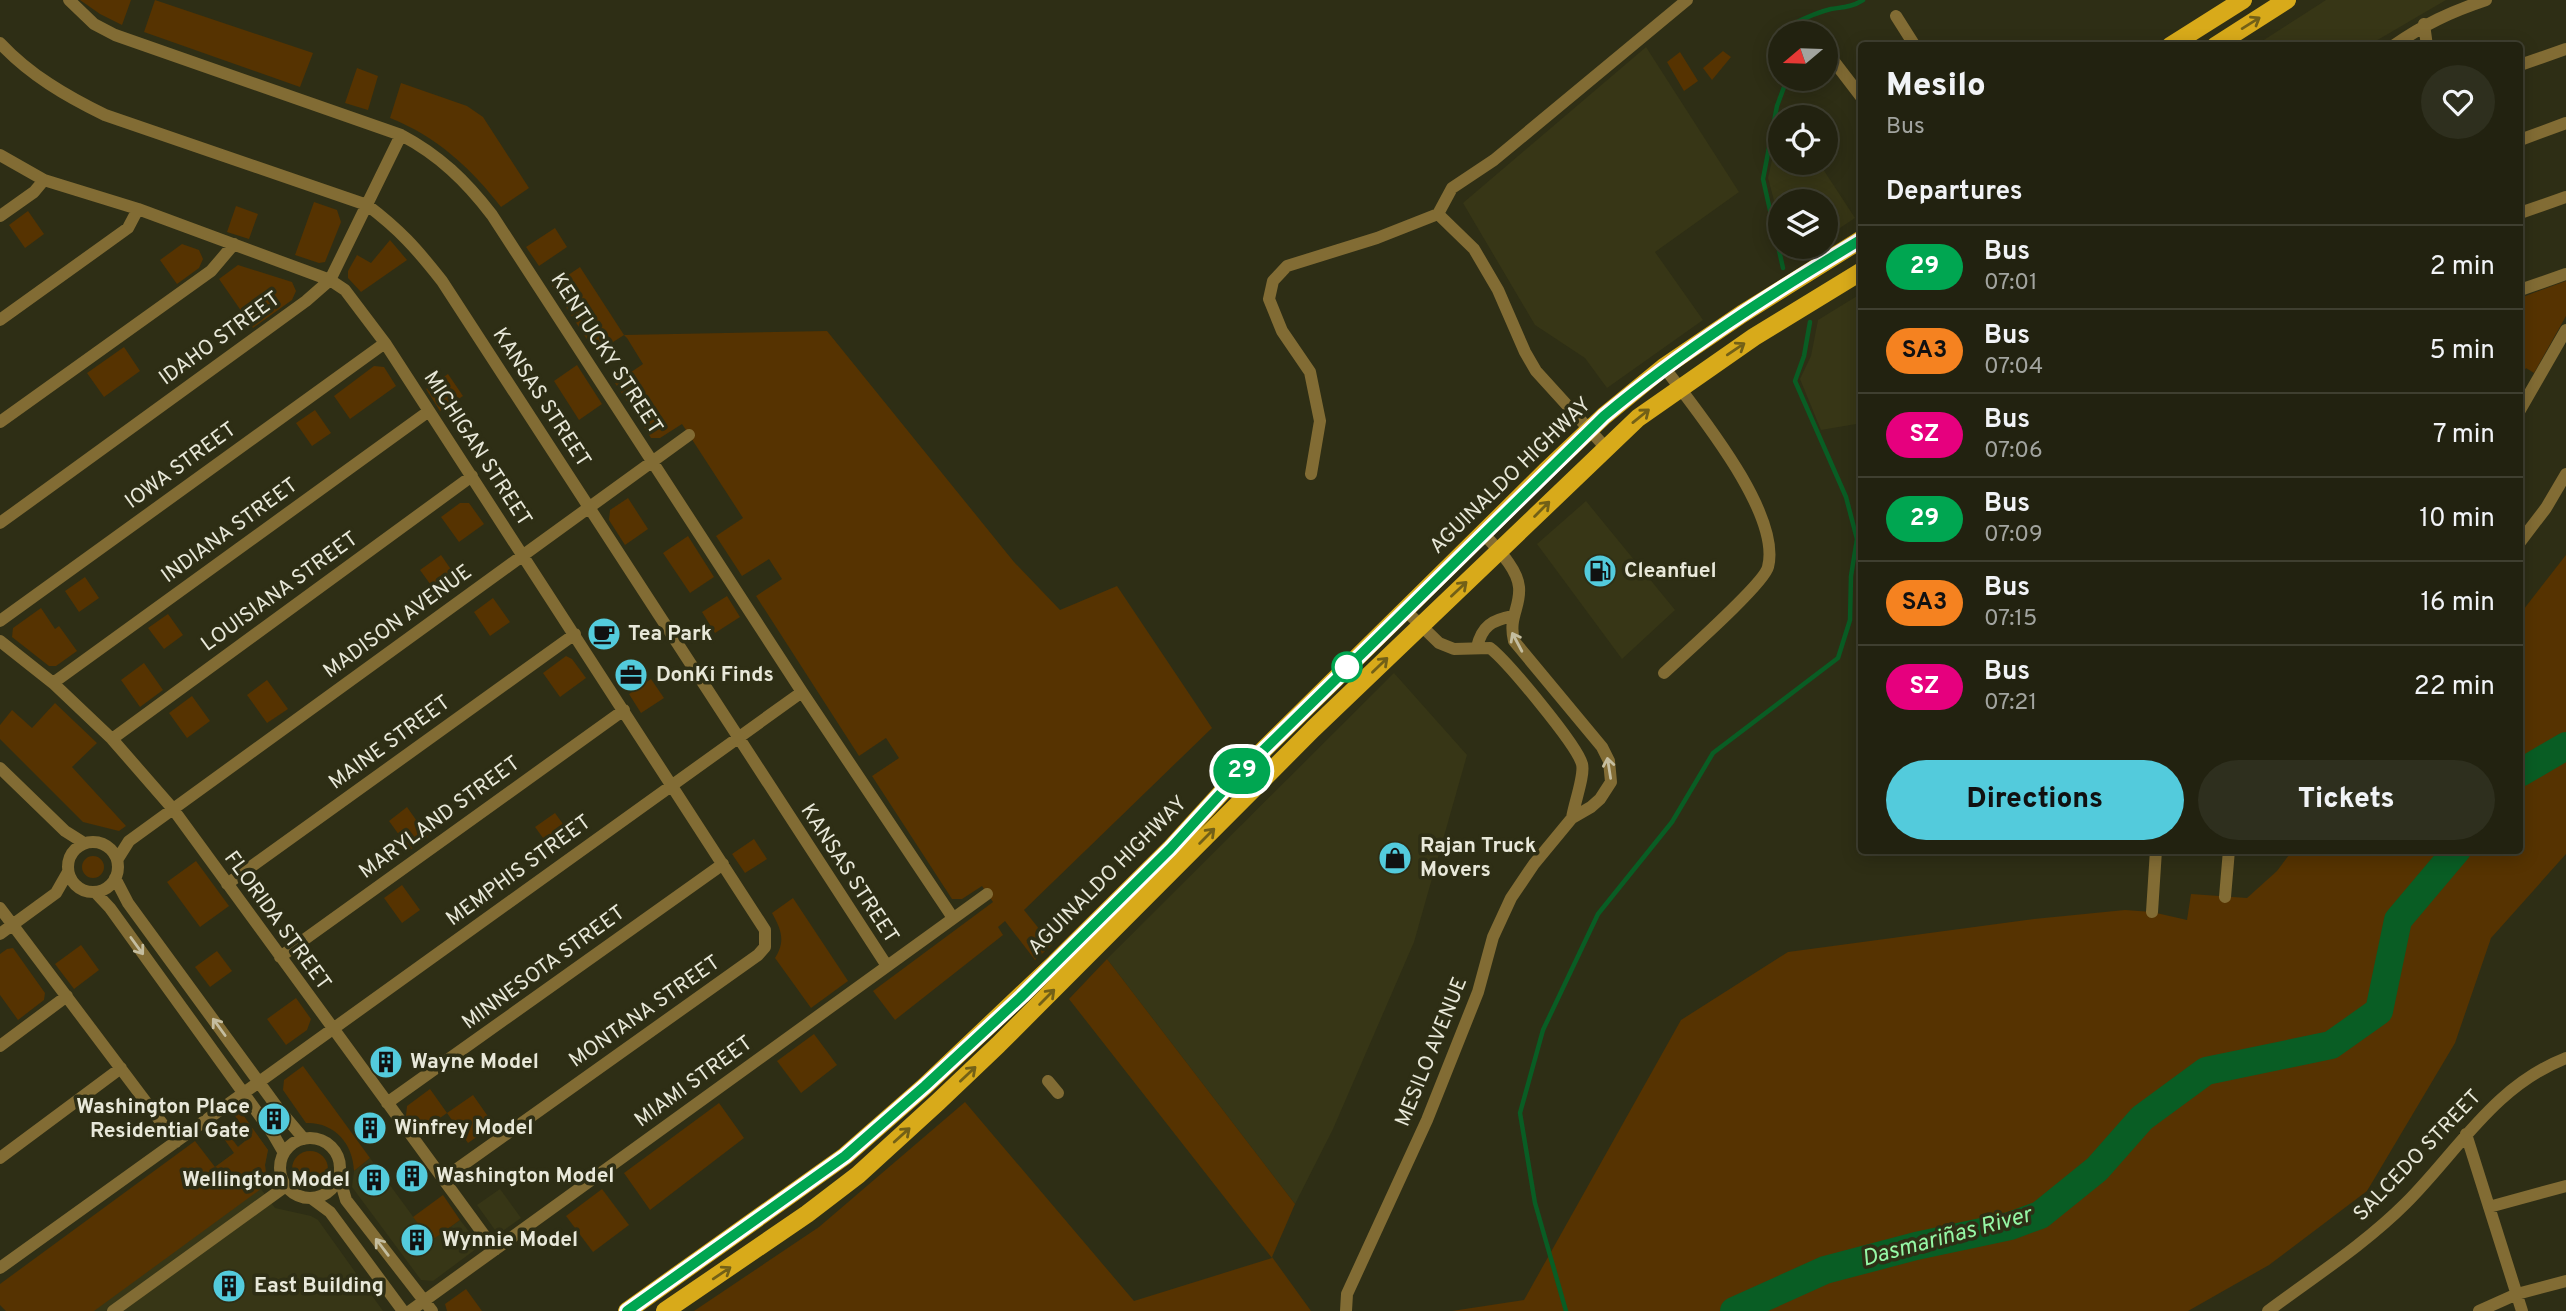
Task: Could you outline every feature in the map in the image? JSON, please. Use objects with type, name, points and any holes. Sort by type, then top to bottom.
[{"type":"main road","points":[[2180,42],[2243,0]]},
{"type":"main road","points":[[2221,42],[2287,0]]},
{"type":"main road","name":"AGUINALDO HIGHWAY","points":[[627,1311],[845,1156],[925,1086],[1022,996],[1160,859],[1234,779],[1590,430],[1664,367],[1742,314],[1858,242]]},
{"type":"main road","name":"AGUINALDO HIGHWAY","points":[[665,1311],[807,1214],[858,1175],[998,1045],[1313,729],[1638,418],[1754,337],[1858,273]]},
{"type":"main road","points":[[985,1028],[998,1045]]},
{"type":"street","name":"KENTUCKY STREET","points":[[69,0],[94,24],[115,35],[401,135],[440,159],[475,193],[953,918]]},
{"type":"street","points":[[1311,474],[1320,421],[1310,372],[1282,331],[1269,299],[1273,281],[1287,267],[1377,238],[1438,214],[1452,188],[1494,160],[1687,0]]},
{"type":"street","points":[[2399,42],[2444,14],[2486,0]]},
{"type":"street","points":[[1896,16],[1912,42]]},
{"type":"street","points":[[2424,24],[2426,42]]},
{"type":"street","name":"KANSAS STREET","points":[[0,43],[19,63],[50,85],[105,115],[367,205],[417,248],[442,281],[887,966]]},
{"type":"street","points":[[2523,64],[2566,49]]},
{"type":"street","points":[[1838,67],[1858,93]]},
{"type":"street","points":[[2523,139],[2566,123]]},
{"type":"street","name":"IDAHO STREET","points":[[0,523],[306,301],[330,280],[401,135]]},
{"type":"street","name":"MICHIGAN STREET","points":[[0,155],[44,180],[138,209],[330,280],[352,298],[385,343],[723,863],[765,930],[765,947]]},
{"type":"street","points":[[0,216],[34,192],[44,180]]},
{"type":"street","points":[[2523,212],[2566,197]]},
{"type":"street","points":[[0,320],[128,228],[138,209]]},
{"type":"street","points":[[1438,214],[1474,249],[1498,290],[1536,372],[1606,448]]},
{"type":"street","points":[[0,422],[211,271],[233,244]]},
{"type":"street","points":[[2523,289],[2566,274]]},
{"type":"street","points":[[2523,405],[2566,330]]},
{"type":"street","name":"IOWA STREET","points":[[0,621],[385,343]]},
{"type":"street","points":[[1664,367],[1719,440],[1740,474],[1763,520],[1768,546],[1768,568],[1723,617],[1664,673]]},
{"type":"street","name":"INDIANA STREET","points":[[53,683],[429,411]]},
{"type":"street","name":"MADISON AVENUE","points":[[117,859],[129,841],[689,435]]},
{"type":"street","points":[[2523,538],[2546,508],[2566,474]]},
{"type":"street","name":"LOUISIANA STREET","points":[[112,739],[472,476]]},
{"type":"street","name":"MESILO AVENUE","points":[[1346,1311],[1347,1294],[1427,1119],[1478,992],[1493,937],[1511,898],[1534,864],[1572,818],[1600,799],[1611,782],[1609,761],[1602,747],[1532,666],[1514,641],[1511,629],[1519,587],[1513,569],[1483,533]]},
{"type":"street","name":"MESILO AVENUE","points":[[1405,610],[1439,643],[1454,649],[1490,648],[1517,677],[1575,750],[1582,765],[1583,775],[1572,818]]},
{"type":"street","points":[[1477,647],[1486,625],[1513,616]]},
{"type":"street","name":"MAINE STREET","points":[[227,884],[575,635]]},
{"type":"street","name":"FLORIDA STREET","points":[[0,641],[53,683],[112,739],[173,809],[331,1029],[495,1250]]},
{"type":"street","points":[[1517,677],[1532,666]]},
{"type":"street","name":"MEMPHIS STREET","points":[[0,1268],[802,692]]},
{"type":"street","name":"MARYLAND STREET","points":[[280,957],[624,710]]},
{"type":"street","points":[[0,768],[65,831],[84,843],[107,846],[117,859],[115,878],[110,885],[95,892]]},
{"type":"street","points":[[56,893],[68,872],[72,853],[65,831]]},
{"type":"street","name":"MADISON AVENUE","points":[[107,846],[129,841]]},
{"type":"street","points":[[72,853],[84,843]]},
{"type":"street","points":[[2152,912],[2156,854]]},
{"type":"street","points":[[2225,897],[2229,854]]},
{"type":"street","name":"MINNESOTA STREET","points":[[387,1103],[723,863]]},
{"type":"street","points":[[68,872],[79,888]]},
{"type":"street","points":[[115,878],[128,902],[259,1082],[304,1139]]},
{"type":"street","points":[[0,934],[56,893],[79,888],[95,892],[110,908],[244,1093],[284,1153]]},
{"type":"street","name":"MIAMI STREET","points":[[410,1311],[428,1308],[495,1250],[987,894]]},
{"type":"street","points":[[0,908],[176,1142]]},
{"type":"street","name":"MONTANA STREET","points":[[443,1179],[758,955],[765,947]]},
{"type":"street","points":[[0,1046],[67,996]]},
{"type":"street","name":"SALCEDO STREET","points":[[2268,1311],[2374,1232],[2408,1201],[2490,1107],[2525,1079],[2566,1058]]},
{"type":"street","points":[[0,1158],[121,1068]]},
{"type":"street","points":[[1048,1081],[1058,1093]]},
{"type":"street","points":[[2466,1134],[2522,1311]]},
{"type":"street","points":[[403,1311],[330,1212],[311,1198],[293,1193],[286,1186],[280,1170],[284,1153],[289,1146],[304,1139],[324,1141],[332,1147],[340,1166],[339,1176],[346,1200],[428,1308]]},
{"type":"street","points":[[311,1198],[329,1191],[339,1176]]},
{"type":"street","points":[[113,1311],[286,1186]]},
{"type":"street","points":[[2489,1207],[2566,1186]]},
{"type":"street","points":[[2479,1311],[2517,1294],[2566,1281]]},
{"type":"shaded area","points":[[80,0],[131,0],[122,25]]},
{"type":"shaded area","points":[[155,0],[313,53],[300,87],[144,32]]},
{"type":"shaded area","points":[[2326,0],[2446,0],[2374,42],[2261,42]]},
{"type":"shaded area","points":[[1646,47],[1739,192],[1655,252],[1703,320],[1607,388],[1585,358],[1535,325],[1463,203]]},
{"type":"shaded area","points":[[1723,51],[1731,57],[1712,80],[1703,68]]},
{"type":"shaded area","points":[[1680,52],[1698,81],[1684,91],[1667,62]]},
{"type":"shaded area","points":[[357,68],[378,76],[368,110],[345,103]]},
{"type":"shaded area","points":[[401,83],[467,106],[483,117],[529,188],[501,207],[452,155],[423,134],[390,118]]},
{"type":"shaded area","points":[[1769,175],[1827,175],[1836,189],[1771,189]]},
{"type":"shaded area","points":[[1838,192],[1855,218],[1838,229]]},
{"type":"shaded area","points":[[314,202],[337,210],[341,222],[325,262],[319,263],[295,255]]},
{"type":"shaded area","points":[[236,206],[258,214],[249,239],[227,232]]},
{"type":"shaded area","points":[[28,211],[44,234],[25,248],[9,225]]},
{"type":"shaded area","points":[[555,228],[567,247],[539,266],[526,247]]},
{"type":"shaded area","points":[[390,240],[407,260],[361,292],[348,278],[348,271],[357,255],[371,263]]},
{"type":"shaded area","points":[[182,244],[199,250],[203,259],[199,268],[177,284],[160,260]]},
{"type":"shaded area","points":[[238,265],[292,282],[296,291],[292,300],[253,328],[219,279]]},
{"type":"shaded area","points":[[580,267],[624,335],[596,353],[552,286]]},
{"type":"shaded area","points":[[2566,281],[2566,316],[2534,373],[2526,368],[2523,373],[2523,297]]},
{"type":"shaded area","points":[[1858,295],[1858,424],[1821,430],[1800,379],[1811,356],[1818,320]]},
{"type":"shaded area","points":[[827,331],[1014,562],[1060,610],[1117,586],[1212,728],[1024,910],[1052,945],[1035,960],[1005,921],[998,927],[1003,935],[895,1020],[873,991],[993,902],[982,886],[962,899],[952,899],[872,776],[899,758],[886,738],[859,756],[756,596],[782,579],[769,559],[742,576],[716,536],[743,518],[682,424],[660,438],[651,438],[615,383],[643,364],[624,335]]},
{"type":"shaded area","points":[[124,347],[140,371],[104,397],[87,373]]},
{"type":"shaded area","points":[[577,365],[602,404],[579,420],[554,381]]},
{"type":"shaded area","points":[[374,366],[384,367],[396,386],[350,419],[334,396]]},
{"type":"shaded area","points":[[448,374],[463,396],[440,411],[426,389]]},
{"type":"shaded area","points":[[315,410],[331,433],[312,446],[296,423]]},
{"type":"shaded area","points":[[628,498],[648,529],[625,545],[609,520],[610,510]]},
{"type":"shaded area","name":"Cleanfuel","points":[[1586,501],[1675,610],[1622,659],[1537,544]]},
{"type":"shaded area","points":[[460,503],[469,503],[484,524],[459,542],[441,517]]},
{"type":"shaded area","points":[[688,536],[714,577],[690,593],[663,553]]},
{"type":"shaded area","points":[[441,555],[461,584],[441,599],[420,570]]},
{"type":"shaded area","points":[[2566,555],[2566,854],[2491,938],[2455,1043],[2367,1191],[2269,1265],[2188,1311],[1452,1311],[1524,1300],[1681,1020],[1788,952],[2034,919],[2125,910],[2152,912],[2187,920],[2191,894],[2247,898],[2277,871],[2290,854],[2523,854],[2523,610]]},
{"type":"shaded area","points":[[85,577],[99,598],[79,612],[65,591]]},
{"type":"shaded area","points":[[727,596],[740,617],[715,633],[702,612]]},
{"type":"shaded area","points":[[493,598],[510,622],[490,636],[474,612]]},
{"type":"shaded area","points":[[41,608],[55,629],[59,626],[77,651],[56,666],[49,666],[12,637],[13,628]]},
{"type":"shaded area","points":[[168,614],[183,635],[164,649],[148,628]]},
{"type":"shaded area","points":[[566,656],[572,659],[586,678],[560,697],[543,673]]},
{"type":"shaded area","points":[[144,663],[163,690],[140,707],[121,680]]},
{"type":"shaded area","points":[[1394,673],[1467,755],[1414,942],[1333,1129],[1295,1204],[1107,959]]},
{"type":"shaded area","points":[[651,679],[664,698],[641,713],[629,694]]},
{"type":"shaded area","points":[[267,680],[288,709],[267,723],[247,695]]},
{"type":"shaded area","points":[[192,696],[210,721],[187,738],[169,713]]},
{"type":"shaded area","points":[[55,703],[97,743],[72,767],[126,826],[119,831],[83,822],[0,739],[0,725],[12,710],[32,728]]},
{"type":"shaded area","points":[[407,807],[428,837],[410,850],[389,821]]},
{"type":"shaded area","points":[[555,813],[574,839],[554,853],[535,827]]},
{"type":"shaded area","points":[[754,839],[767,859],[745,873],[732,854]]},
{"type":"shaded area","points":[[93,856],[101,859],[104,867],[101,875],[93,878],[85,875],[82,867],[85,859]]},
{"type":"shaded area","points":[[196,861],[229,906],[200,927],[167,882]]},
{"type":"shaded area","points":[[402,885],[420,910],[402,923],[384,898]]},
{"type":"shaded area","points":[[793,898],[848,981],[811,1008],[775,958],[781,935],[772,913]]},
{"type":"shaded area","points":[[81,945],[99,970],[74,989],[55,964]]},
{"type":"shaded area","points":[[13,948],[45,993],[44,1000],[18,1020],[0,995],[0,954]]},
{"type":"shaded area","points":[[217,951],[232,971],[210,987],[195,967]]},
{"type":"shaded area","points":[[1107,959],[1295,1204],[1272,1257],[1311,1311],[694,1311],[819,1227],[965,1102],[1134,1301],[1272,1258],[1069,999]]},
{"type":"shaded area","points":[[296,998],[311,1019],[307,1030],[286,1045],[267,1019]]},
{"type":"shaded area","points":[[814,1034],[837,1065],[801,1093],[777,1061]]},
{"type":"shaded area","points":[[303,1066],[370,1158],[354,1171],[350,1152],[340,1136],[325,1126],[306,1123],[283,1090],[284,1080]]},
{"type":"shaded area","points":[[430,1089],[447,1113],[419,1133],[406,1116],[407,1106]]},
{"type":"shaded area","points":[[473,1095],[494,1125],[468,1143],[447,1113]]},
{"type":"shaded area","points":[[719,1103],[744,1138],[650,1210],[624,1173]]},
{"type":"shaded area","points":[[241,1112],[268,1150],[265,1186],[94,1311],[6,1311],[0,1305],[0,1284],[195,1141],[215,1167],[234,1153],[215,1126],[220,1123],[238,1147],[250,1137],[233,1113]]},
{"type":"shaded area","points":[[256,1133],[268,1150],[265,1165],[267,1181],[261,1189],[275,1208],[318,1220],[383,1311],[20,1311],[234,1153],[233,1150]]},
{"type":"shaded area","points":[[310,1151],[322,1157],[328,1169],[322,1181],[310,1187],[298,1181],[292,1169],[298,1157]]},
{"type":"shaded area","points":[[370,1158],[431,1241],[460,1220],[477,1242],[476,1249],[433,1281],[421,1280],[352,1187],[354,1171]]},
{"type":"shaded area","points":[[500,1189],[521,1218],[504,1230],[495,1230],[477,1205]]},
{"type":"shaded area","points":[[602,1189],[629,1225],[593,1252],[566,1216]]},
{"type":"shaded area","points":[[443,1195],[460,1220],[431,1241],[413,1217]]},
{"type":"shaded area","points":[[466,1289],[482,1311],[447,1311],[445,1304]]},
{"type":"waterway","points":[[1800,21],[1826,10],[1863,0]]},
{"type":"waterway","points":[[1783,91],[1777,106],[1763,179],[1783,268]]},
{"type":"waterway","points":[[1566,1311],[1535,1203],[1520,1113],[1543,1030],[1598,914],[1672,822],[1713,753],[1838,658],[1850,620],[1851,576],[1857,539],[1846,497],[1795,381],[1804,356],[1810,322]]},
{"type":"waterway","name":"Dasmariñas River","points":[[2523,771],[2566,746]]},
{"type":"waterway","name":"Dasmariñas River","points":[[1734,1311],[1825,1270],[1916,1246],[2010,1226],[2040,1215],[2097,1169],[2142,1118],[2206,1071],[2331,1045],[2379,1011],[2398,920],[2454,854]]},
{"type":"bus line","name":"29","points":[[627,1311],[845,1156],[925,1086],[1022,996],[1170,849],[1234,779],[1604,416],[1664,367],[1742,314],[1858,241]]},
{"type":"place","name":"Cleanfuel","points":[[1600,571]]},
{"type":"place","name":"Tea Park","points":[[604,634]]},
{"type":"place","name":"DonKi Finds","points":[[631,675]]},
{"type":"place","name":"Rajan Truck Movers","points":[[1395,858]]},
{"type":"place","name":"Wayne Model","points":[[386,1062]]},
{"type":"place","name":"Washington Place Residential Gate","points":[[274,1119]]},
{"type":"place","name":"Winfrey Model","points":[[370,1128]]},
{"type":"place","name":"Washington Model","points":[[412,1176]]},
{"type":"place","name":"Wellington Model","points":[[374,1180]]},
{"type":"place","name":"Wynnie Model","points":[[417,1240]]},
{"type":"place","name":"East Building","points":[[229,1286]]}]
